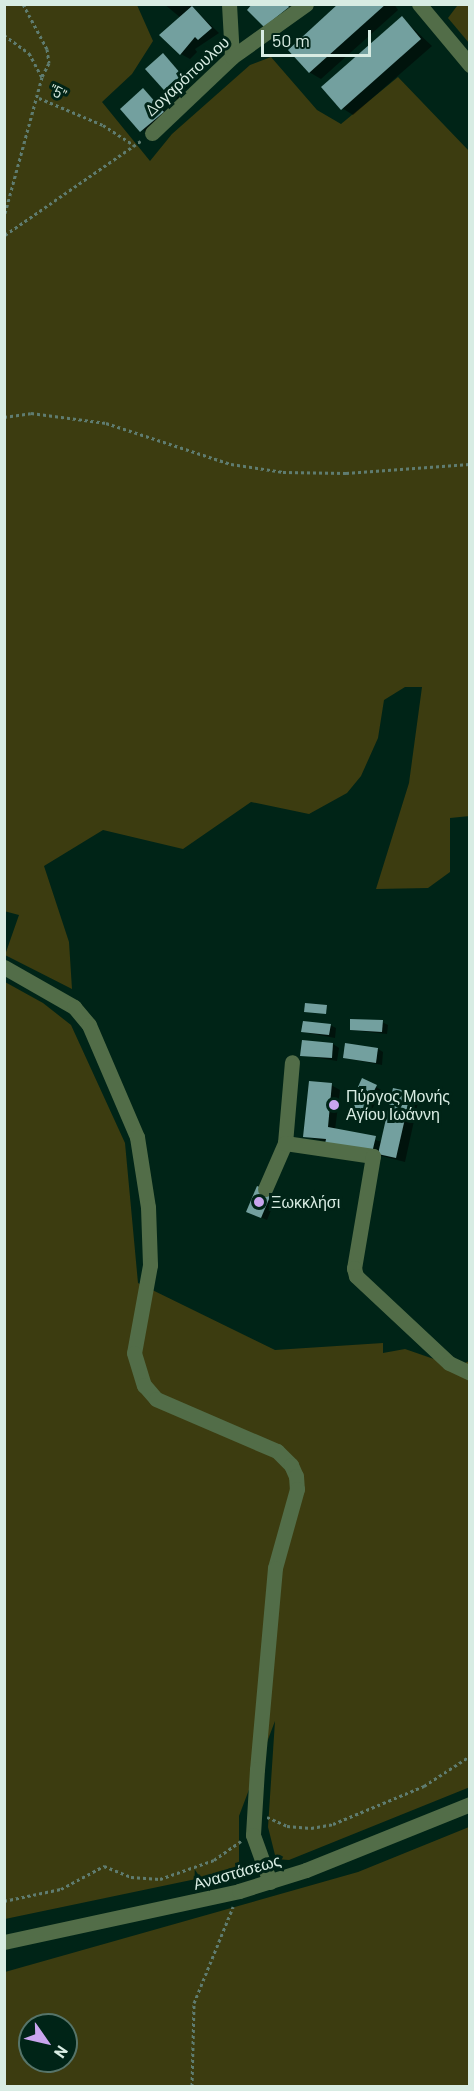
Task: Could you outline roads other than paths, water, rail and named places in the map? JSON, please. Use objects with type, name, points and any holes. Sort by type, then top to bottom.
[{"type":"street","points":[[229,4],[231,57]]},
{"type":"street","name":"Δογαρόπουλου","points":[[152,133],[231,57],[306,4]]},
{"type":"street","points":[[419,4],[470,66]]},
{"type":"street","points":[[4,966],[74,1007],[89,1025],[137,1137],[148,1207],[150,1265],[134,1353],[144,1384],[156,1399],[277,1451],[291,1465],[296,1476],[297,1489],[275,1568],[253,1829],[260,1864],[270,1882]]},
{"type":"street","points":[[266,1189],[285,1143],[291,1062]]},
{"type":"street","points":[[285,1143],[373,1156],[354,1268],[356,1276],[449,1363],[470,1373]]},
{"type":"street","name":"Αναστάσεως","points":[[4,1942],[270,1882],[470,1804]]},
{"type":"place","name":"Πύργος Μονής Αγίου Ιωάννη","points":[[334,1105]]},
{"type":"place","name":"Ξωκκλήσι","points":[[259,1202]]}]
